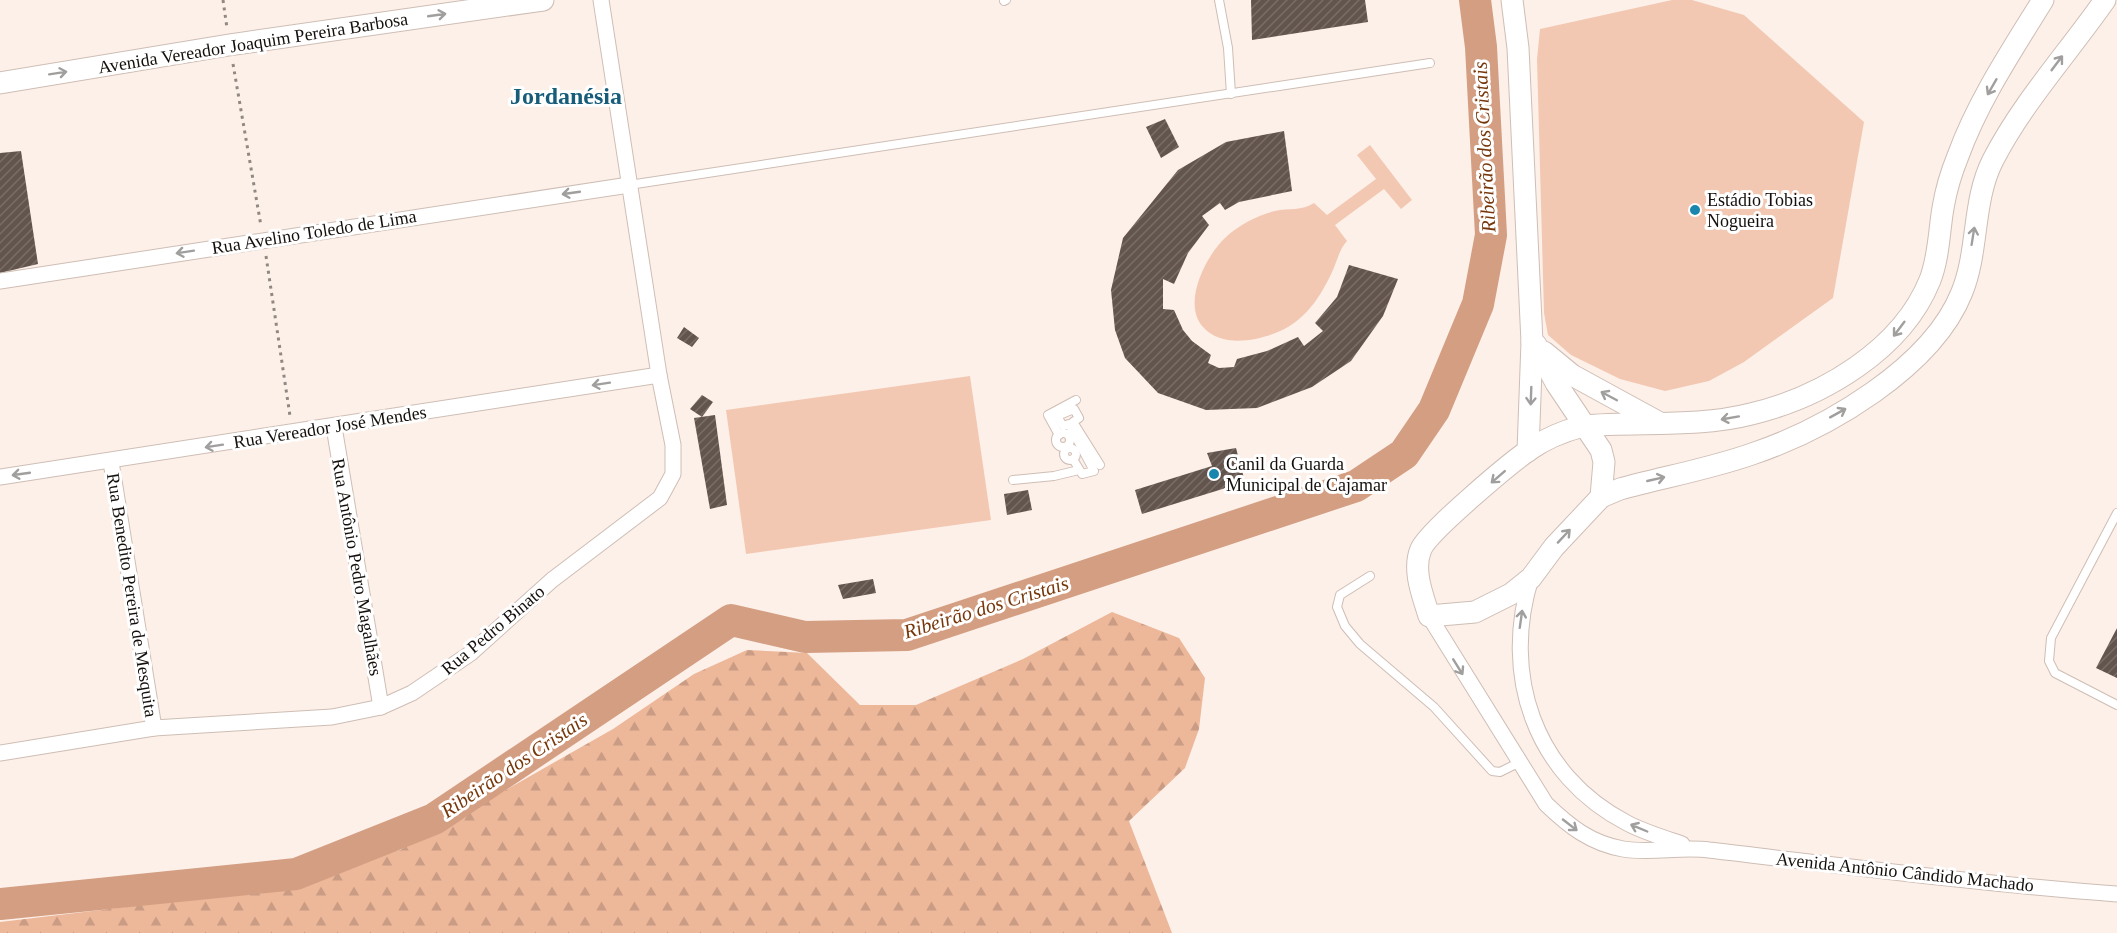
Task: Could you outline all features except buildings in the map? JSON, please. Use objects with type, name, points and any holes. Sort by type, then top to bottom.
[{"type":"street","name":"Avenida Vereador Joaquim Pereira Barbosa","points":[[0,83],[229,45],[543,0]]},
{"type":"street","name":"Rua Pedro Binato","points":[[0,753],[154,728],[332,717],[381,707],[412,693],[463,659],[552,580],[648,510],[660,498],[668,487],[674,459],[658,375],[601,0]]},
{"type":"street","points":[[1512,0],[1518,48],[1534,344],[1528,451]]},
{"type":"street","points":[[2043,0],[1982,105],[1959,153],[1943,207],[1930,279],[1918,303],[1893,337],[1865,361],[1793,401],[1751,414],[1714,421],[1583,426],[1566,430],[1528,451],[1441,526],[1421,549],[1418,580],[1429,616],[1474,612],[1491,606],[1531,578],[1554,547],[1600,497],[1620,489],[1752,454],[1800,434],[1887,384],[1916,359],[1946,322],[1962,293],[1983,184],[1992,160],[2056,65],[2105,0]]},
{"type":"street","name":"Rua Avelino Toledo de Lima","points":[[0,281],[629,185]]},
{"type":"street","points":[[1534,344],[1572,375],[1661,424]]},
{"type":"street","points":[[1534,344],[1556,383],[1600,450],[1604,462],[1600,497]]},
{"type":"street","name":"Rua Vereador José Mendes","points":[[0,477],[111,462],[658,375]]},
{"type":"street","name":"Rua Antônio Pedro Magalhães","points":[[334,427],[381,707]]},
{"type":"street","name":"Rua Benedito Pereira de Mesquita","points":[[111,462],[154,728]]},
{"type":"street","name":"Avenida Antônio Cândido Machado","points":[[1531,578],[1520,620],[1520,663],[1530,715],[1542,741],[1563,772],[1592,799],[1625,823],[1694,848]]},
{"type":"street","name":"Avenida Antônio Cândido Machado","points":[[1429,616],[1518,763],[1546,804],[1572,829],[1594,840],[1624,849],[1694,848],[1984,884],[2117,894]]},
{"type":"lane","points":[[1220,0],[1228,48],[1231,94]]},
{"type":"lane","points":[[629,185],[1430,63]]},
{"type":"lane","points":[[1076,400],[1048,415],[1059,435],[1065,434],[1068,437],[1067,448],[1075,449],[1076,454],[1073,459],[1082,474],[1094,471],[1069,424],[1063,426],[1057,416],[1074,409],[1078,418],[1073,422],[1100,465]]},
{"type":"lane","points":[[1013,480],[1054,476],[1079,470]]},
{"type":"lane","points":[[2117,513],[2051,638],[2049,662],[2055,673],[2117,705]]},
{"type":"lane","points":[[1370,576],[1340,595],[1337,608],[1345,626],[1360,644],[1434,707],[1492,771],[1500,772],[1518,763]]},
{"type":"path","points":[[223,0],[229,45]]},
{"type":"shaded area","name":"Estádio Tobias Nogueira","points":[[1672,0],[1692,0],[1744,15],[1864,122],[1833,298],[1744,362],[1709,381],[1665,391],[1620,379],[1571,355],[1548,335],[1544,313],[1537,59],[1540,29]]},
{"type":"shaded area","points":[[1370,145],[1412,200],[1401,209],[1384,189],[1335,225],[1347,241],[1315,302],[1303,316],[1288,327],[1268,336],[1233,341],[1221,339],[1203,327],[1197,317],[1196,292],[1199,279],[1211,255],[1219,245],[1243,225],[1275,211],[1300,208],[1314,203],[1327,215],[1376,179],[1357,155]]},
{"type":"shaded area","points":[[970,376],[991,520],[746,554],[726,410]]},
{"type":"green space","points":[[1112,612],[1179,638],[1205,678],[1199,729],[1185,768],[1129,821],[1172,933],[0,933],[0,922],[151,904],[400,850],[613,729],[694,674],[747,650],[807,653],[860,705],[916,705],[1023,659]]},
{"type":"waterway","name":"Ribeirão dos Cristais","points":[[0,904],[296,874],[434,819],[731,620],[805,637],[907,635],[1356,486],[1404,454],[1434,410],[1478,304],[1491,235],[1481,47],[1475,0]]},
{"type":"place","name":"Estádio Tobias Nogueira","points":[[1695,210]]},
{"type":"place","name":"Canil da Guarda Municipal de Cajamar","points":[[1214,474]]},
{"type":"district","name":"Jordanésia","points":[[566,96]]}]
